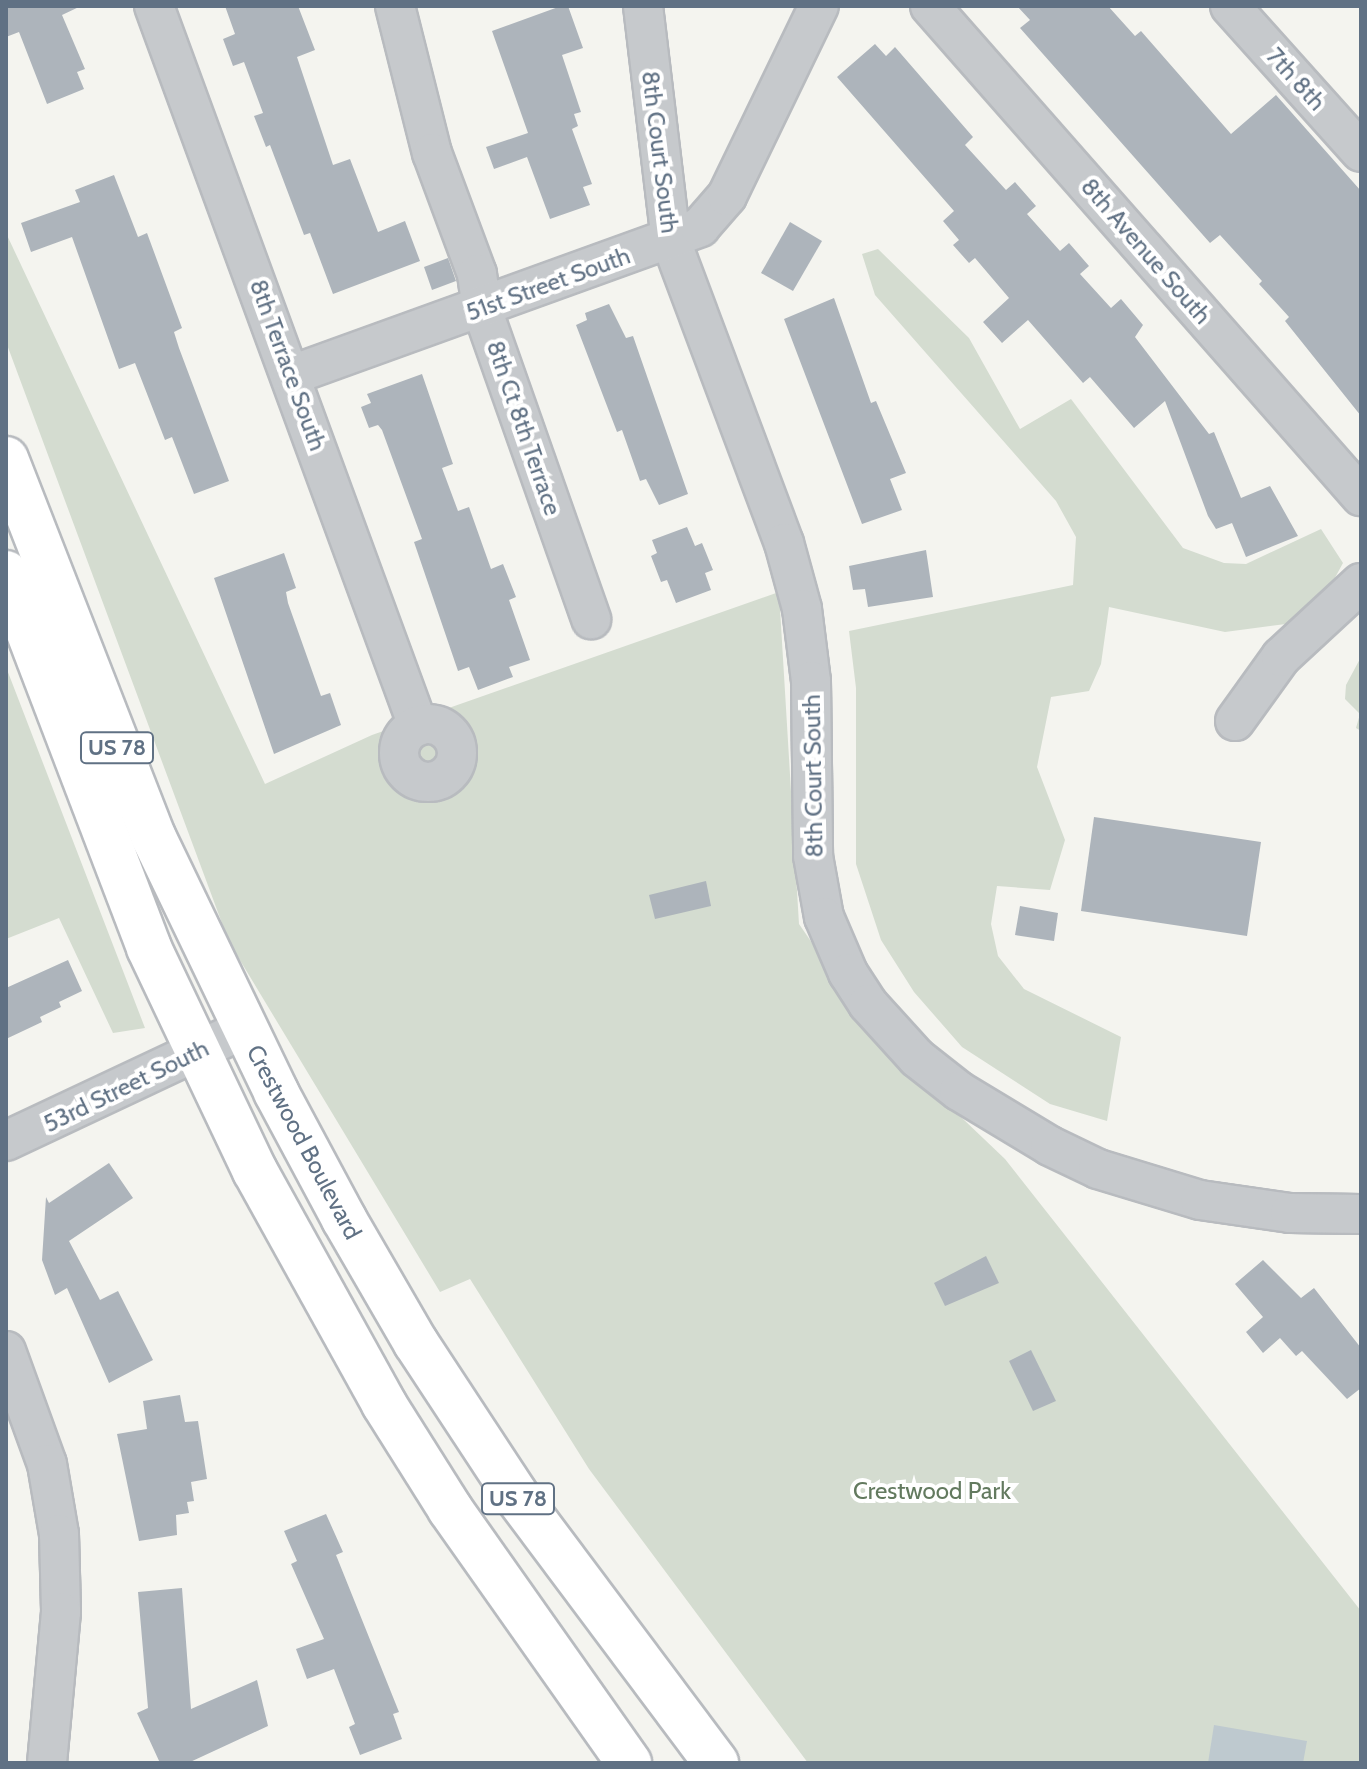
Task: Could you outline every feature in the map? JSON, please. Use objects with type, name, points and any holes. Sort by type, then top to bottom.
[{"type":"main road","name":"Crestwood Boulevard","points":[[6,459],[131,782],[244,1029],[416,1343],[565,1564],[716,1763]]},
{"type":"main road","name":"US 78","points":[[6,573],[106,843],[195,1052],[255,1171],[384,1404],[519,1613],[629,1763]]},
{"type":"street","name":"8th Terrace South","points":[[154,6],[292,375],[418,726]]},
{"type":"street","name":"8th Ct 8th Terrace","points":[[395,6],[432,153],[477,274],[482,309],[591,619]]},
{"type":"street","name":"8th Court South","points":[[643,6],[671,241],[794,576],[811,681],[817,887],[835,946],[868,1004],[917,1058],[959,1091],[1038,1140],[1098,1169],[1200,1200],[1252,1209],[1361,1214]]},
{"type":"street","name":"51st Street South","points":[[292,375],[671,241],[700,227],[727,196],[819,6]]},
{"type":"street","name":"8th Avenue South","points":[[930,6],[1361,496]]},
{"type":"street","name":"7th 8th","points":[[1230,6],[1361,152]]},
{"type":"street","points":[[1235,721],[1281,657],[1361,583]]},
{"type":"street","name":"53rd Street South","points":[[6,1141],[244,1029]]},
{"type":"street","points":[[6,1351],[43,1449],[59,1534],[61,1612],[47,1763]]},
{"type":"green space","name":"Crestwood Park","points":[[6,233],[265,784],[372,735],[779,592],[799,924],[877,1037],[1005,1159],[1361,1611],[1361,1763],[808,1763],[589,1469],[470,1279],[440,1292],[229,942],[6,342]]},
{"type":"green space","points":[[878,249],[969,338],[1020,429],[1071,399],[1183,548],[1224,563],[1246,564],[1321,529],[1343,563],[1331,585],[1286,624],[1225,632],[1109,607],[1101,664],[1089,691],[1051,697],[1037,767],[1065,840],[1050,890],[997,886],[991,924],[998,956],[1024,989],[1121,1037],[1107,1121],[1050,1104],[962,1047],[914,992],[881,940],[856,864],[856,688],[849,631],[1073,585],[1076,537],[1056,501],[875,295],[862,254]]},
{"type":"green space","points":[[1361,657],[1361,731],[1356,728],[1360,714],[1345,699],[1346,685]]},
{"type":"green space","points":[[6,667],[145,1028],[113,1033],[59,918],[6,939]]},
{"type":"shaded area","points":[[1214,1725],[1307,1741],[1303,1763],[1208,1763]]},
{"type":"building","points":[[6,6],[81,6],[62,15],[85,69],[77,72],[84,89],[47,104],[19,32],[6,37]]},
{"type":"building","points":[[225,6],[298,6],[315,50],[297,57],[333,165],[350,159],[378,232],[405,221],[420,261],[333,294],[310,233],[304,235],[270,145],[266,147],[254,116],[263,113],[244,62],[233,66],[223,39],[235,34]]},
{"type":"building","points":[[568,6],[583,48],[562,55],[581,112],[574,114],[578,126],[572,129],[592,184],[583,187],[590,205],[550,219],[527,157],[494,169],[486,147],[528,133],[492,31]]},
{"type":"building","points":[[1017,6],[1108,6],[1135,36],[1141,31],[1231,134],[1276,95],[1361,191],[1361,416],[1285,321],[1289,317],[1259,284],[1262,281],[1220,235],[1210,243],[1020,28],[1030,20]]},
{"type":"building","points":[[875,44],[886,56],[895,47],[973,137],[965,145],[1006,190],[1015,182],[1036,206],[1027,214],[1060,251],[1069,243],[1089,266],[1080,274],[1111,308],[1121,299],[1143,325],[1135,337],[1209,434],[1214,432],[1241,498],[1270,486],[1298,536],[1246,557],[1232,523],[1216,529],[1208,516],[1165,401],[1134,428],[1090,377],[1083,383],[1028,320],[1002,343],[983,322],[1009,298],[975,258],[969,263],[953,245],[959,240],[943,221],[954,211],[837,77]]},
{"type":"building","points":[[114,175],[138,237],[147,233],[182,328],[174,332],[179,348],[229,481],[194,494],[172,437],[165,440],[135,363],[119,369],[72,237],[31,252],[21,223],[80,202],[75,190]]},
{"type":"building","points":[[790,222],[822,241],[793,291],[761,273]]},
{"type":"building","points":[[448,258],[456,281],[432,290],[424,267]]},
{"type":"building","points":[[834,298],[871,403],[876,401],[906,473],[890,479],[902,510],[862,524],[784,319]]},
{"type":"building","points":[[609,304],[626,338],[633,336],[688,494],[659,505],[646,479],[640,481],[622,430],[617,432],[576,325],[587,320],[585,313]]},
{"type":"building","points":[[422,374],[453,464],[442,468],[458,511],[469,507],[491,569],[503,564],[516,597],[509,600],[530,660],[509,667],[513,677],[478,690],[469,667],[458,671],[414,542],[422,539],[382,430],[378,425],[369,428],[361,407],[371,403],[367,394]]},
{"type":"building","points":[[687,527],[695,546],[702,543],[713,570],[705,573],[711,590],[676,603],[667,580],[661,582],[651,556],[657,553],[652,540]]},
{"type":"building","points":[[926,550],[933,597],[868,607],[865,589],[853,590],[849,566]]},
{"type":"building","points":[[284,553],[296,588],[286,592],[288,603],[321,696],[330,693],[341,725],[274,754],[214,578]]},
{"type":"building","points":[[1094,817],[1261,842],[1247,936],[1081,911]]},
{"type":"building","points":[[706,881],[711,906],[655,919],[649,895]]},
{"type":"building","points":[[1020,906],[1058,913],[1054,941],[1015,935]]},
{"type":"building","points":[[68,960],[82,991],[59,1002],[61,1007],[40,1017],[42,1022],[6,1039],[6,988]]},
{"type":"building","points":[[109,1163],[133,1198],[69,1241],[100,1300],[118,1291],[153,1360],[109,1383],[67,1288],[55,1295],[42,1260],[46,1197],[49,1203]]},
{"type":"building","points":[[986,1256],[999,1283],[945,1306],[934,1283]]},
{"type":"building","points":[[1263,1260],[1301,1298],[1314,1288],[1361,1348],[1361,1388],[1347,1399],[1302,1351],[1296,1356],[1280,1338],[1263,1353],[1246,1332],[1263,1317],[1235,1284]]},
{"type":"building","points":[[1031,1350],[1056,1401],[1033,1411],[1009,1361]]},
{"type":"building","points":[[180,1395],[185,1422],[198,1421],[207,1479],[191,1482],[194,1501],[187,1502],[189,1513],[176,1515],[177,1535],[139,1541],[117,1434],[147,1429],[143,1401]]},
{"type":"building","points":[[326,1514],[343,1552],[336,1555],[399,1712],[393,1714],[402,1739],[360,1755],[349,1727],[355,1724],[334,1669],[307,1679],[296,1649],[324,1639],[291,1564],[297,1561],[284,1531]]},
{"type":"building","points":[[182,1588],[191,1709],[257,1680],[268,1726],[188,1763],[160,1763],[137,1713],[148,1708],[138,1592]]}]
